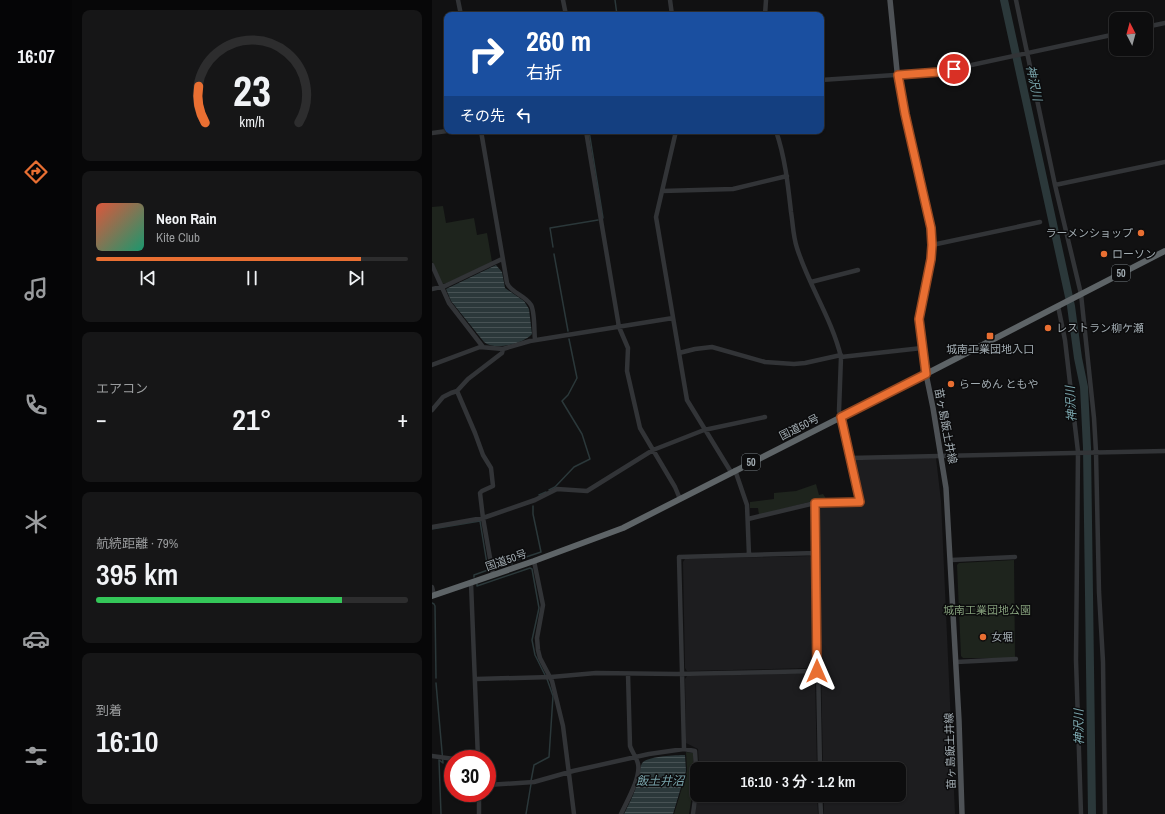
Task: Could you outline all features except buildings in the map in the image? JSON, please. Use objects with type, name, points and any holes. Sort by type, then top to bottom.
[{"type":"highway","name":"国道50号","points":[[433,596],[623,528],[926,374],[1165,250]]},
{"type":"main road","name":"苗ヶ島飯土井線","points":[[890,0],[898,75],[905,114],[931,228],[931,259],[919,319],[926,374],[942,456],[946,488],[951,560],[962,814]]},
{"type":"street","points":[[458,0],[460,12]]},
{"type":"street","points":[[563,0],[565,12]]},
{"type":"street","points":[[670,0],[672,12]]},
{"type":"street","points":[[765,12],[766,0]]},
{"type":"street","points":[[1016,0],[1025,54],[1078,295],[1094,418],[1099,592],[1103,662],[1105,814]]},
{"type":"street","points":[[1153,26],[1165,23]]},
{"type":"street","points":[[824,80],[939,72],[1109,36]]},
{"type":"street","points":[[432,133],[444,131]]},
{"type":"street","points":[[481,134],[502,259],[508,286],[531,305],[534,340]]},
{"type":"street","points":[[587,134],[619,326],[628,348],[627,371],[640,428],[680,499]]},
{"type":"street","points":[[675,134],[656,217],[687,400],[704,430],[733,471],[747,505],[749,555]]},
{"type":"street","points":[[748,519],[815,503],[860,502],[839,411],[841,356],[838,342],[806,272],[796,246],[787,176],[777,134]]},
{"type":"street","points":[[1055,185],[1165,162]]},
{"type":"street","points":[[662,191],[733,189],[787,176]]},
{"type":"street","points":[[932,245],[1040,222]]},
{"type":"street","points":[[432,289],[442,287],[502,259]]},
{"type":"street","points":[[432,265],[453,309],[483,347]]},
{"type":"street","points":[[811,282],[858,270]]},
{"type":"street","points":[[1059,305],[1065,340],[1078,453],[1076,660],[1081,814]]},
{"type":"street","points":[[432,365],[483,347],[503,349],[534,340],[673,318]]},
{"type":"street","points":[[679,353],[712,347],[765,362],[805,364],[841,356],[922,348]]},
{"type":"street","points":[[432,410],[443,397],[457,391],[468,379],[502,353],[503,349]]},
{"type":"street","points":[[457,391],[483,455],[492,472],[493,486],[480,493],[493,575]]},
{"type":"street","points":[[432,527],[483,518],[535,500],[557,489],[586,491],[653,450],[704,430],[765,417]]},
{"type":"street","points":[[850,458],[1165,451]]},
{"type":"street","points":[[815,503],[820,762]]},
{"type":"street","points":[[684,749],[679,557],[816,553]]},
{"type":"street","points":[[951,560],[1015,556]]},
{"type":"street","points":[[534,561],[542,605],[537,645],[540,658],[551,676],[563,726],[574,814]]},
{"type":"street","points":[[471,583],[478,750]]},
{"type":"street","points":[[432,587],[433,596]]},
{"type":"street","points":[[956,662],[1016,659]]},
{"type":"street","points":[[476,679],[596,673],[682,674],[817,671]]},
{"type":"street","points":[[621,814],[638,773],[638,761],[634,757],[630,746],[628,674]]},
{"type":"street","points":[[496,784],[534,782],[634,757],[684,749],[694,751],[696,785],[693,814]]},
{"type":"street","points":[[432,756],[444,758]]},
{"type":"street","points":[[479,802],[479,814]]},
{"type":"street","points":[[820,802],[821,814]]},
{"type":"shaded area","points":[[936,458],[941,501],[955,814],[824,814],[824,802],[906,802],[906,762],[823,762],[818,507],[863,504],[854,460]]},
{"type":"shaded area","points":[[810,556],[813,560],[815,666],[812,668],[687,671],[685,668],[683,562],[685,559]]},
{"type":"shaded area","points":[[812,673],[815,676],[817,762],[699,762],[698,749],[686,743],[685,679],[687,676]]},
{"type":"shaded area","points":[[697,802],[817,802],[818,814],[695,814]]},
{"type":"green space","points":[[443,206],[446,223],[474,218],[477,235],[487,233],[492,262],[442,284],[432,261],[432,207]]},
{"type":"green space","points":[[816,484],[819,495],[823,494],[827,500],[813,501],[759,515],[758,508],[750,508],[750,502],[774,499],[774,493],[796,491]]},
{"type":"green space","name":"城南工業団地公園","points":[[1014,560],[1015,658],[963,658],[961,656],[957,565],[959,563]]},
{"type":"green space","points":[[686,752],[693,753],[693,762],[690,762],[691,802],[689,814],[674,814],[687,771]]},
{"type":"water","points":[[496,265],[502,272],[505,288],[524,301],[529,309],[532,334],[522,341],[502,346],[489,345],[484,342],[451,301],[446,289]]},
{"type":"water","name":"飯土井沼","points":[[685,755],[686,771],[673,814],[624,814],[636,787],[643,762],[657,757]]},
{"type":"waterway","points":[[615,0],[617,12]]},
{"type":"waterway","name":"神沢川","points":[[1004,0],[1071,306],[1078,358],[1084,387],[1087,448],[1092,814]]},
{"type":"waterway","points":[[589,134],[603,218]]},
{"type":"waterway","points":[[553,247],[550,228],[598,220]]},
{"type":"waterway","points":[[554,254],[568,331]]},
{"type":"waterway","points":[[549,490],[555,487],[574,467],[590,459],[582,434],[562,401],[568,395],[577,378],[569,339]]},
{"type":"waterway","points":[[539,495],[546,492]]},
{"type":"waterway","points":[[512,564],[511,562],[541,552],[533,514],[533,506]]},
{"type":"waterway","points":[[432,529],[480,521],[488,570],[474,575],[474,577]]},
{"type":"waterway","points":[[477,584],[477,586],[530,568],[532,569],[539,608],[532,640],[535,655],[545,675]]},
{"type":"waterway","points":[[432,603],[435,606],[436,678]]},
{"type":"waterway","points":[[531,781],[534,765],[549,757],[553,696],[547,679]]},
{"type":"waterway","points":[[436,683],[443,763],[439,760],[441,814]]},
{"type":"waterway","points":[[526,814],[531,784]]},
{"type":"place","name":"ラーメンショップ","points":[[1141,233]]},
{"type":"place","name":"ローソン","points":[[1104,254]]},
{"type":"place","name":"レストラン柳ケ瀬","points":[[1048,328]]},
{"type":"place","name":"城南工業団地入口","points":[[990,336]]},
{"type":"place","name":"らーめん ともや","points":[[951,384]]},
{"type":"place","name":"女堀","points":[[983,637]]},
{"type":"route","points":[[817,671],[815,503],[860,502],[842,427],[841,417],[926,374],[919,319],[931,259],[931,228],[905,114],[898,75],[939,72],[954,69]]}]
